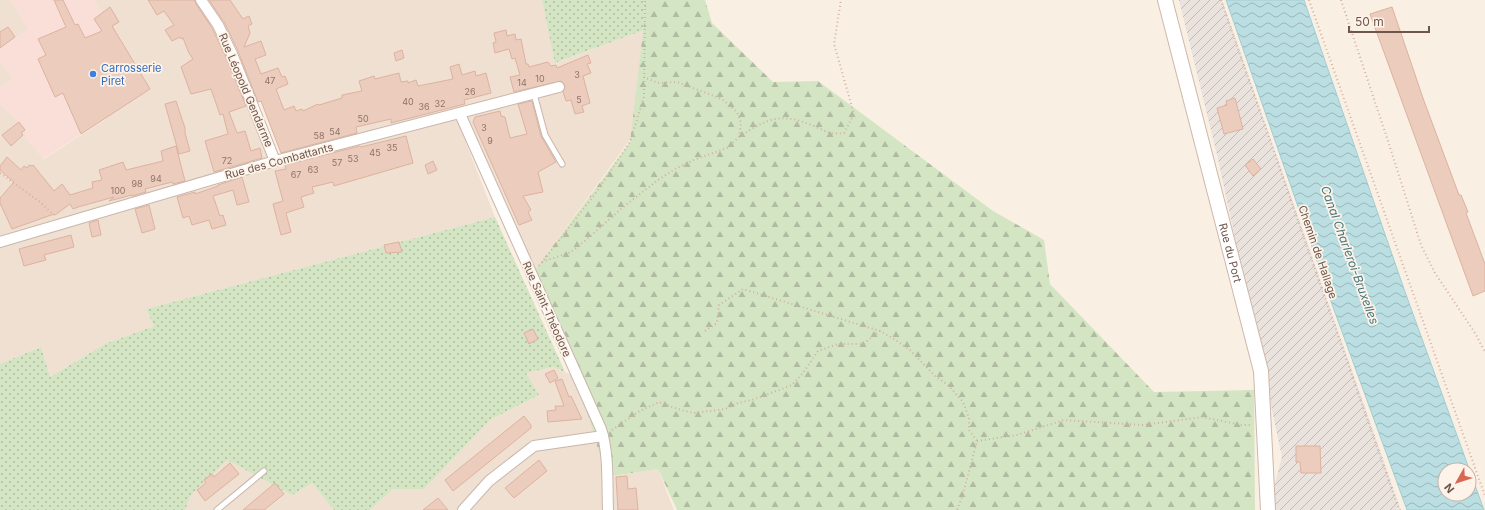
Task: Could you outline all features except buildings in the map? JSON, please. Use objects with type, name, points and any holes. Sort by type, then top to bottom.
[{"type":"main road","name":"Rue du Port","points":[[1164,0],[1262,371],[1268,510]]},
{"type":"street","name":"Rue Léopold Gendarme","points":[[201,0],[218,25],[232,54],[275,161]]},
{"type":"street","name":"Rue des Combattants","points":[[0,242],[56,224],[275,161],[559,87]]},
{"type":"street","name":"Rue Saint-Théodore","points":[[460,114],[602,433],[608,510]]},
{"type":"street","points":[[463,510],[489,481],[534,446],[602,433]]},
{"type":"lane","points":[[534,94],[545,135],[562,164]]},
{"type":"lane","points":[[217,510],[264,472]]},
{"type":"path","points":[[645,0],[644,97],[630,142],[595,194],[542,262],[571,252],[622,208],[664,176],[696,159],[727,148],[739,136],[758,124],[771,119],[791,118],[832,134],[844,133],[854,114],[834,44],[841,0]]},
{"type":"path","name":"Chemin de Hallage","points":[[1222,0],[1399,510]]},
{"type":"path","points":[[1309,0],[1485,496]]},
{"type":"path","points":[[1341,0],[1387,137],[1421,245],[1435,273],[1485,352]]},
{"type":"path","points":[[644,77],[658,83],[677,82],[722,99],[737,112],[741,123],[739,136]]},
{"type":"path","points":[[0,173],[53,213],[56,224]]},
{"type":"path","points":[[705,331],[717,323],[719,305],[743,289],[880,331],[910,350],[936,376],[948,385],[963,402],[968,418],[969,430],[977,441]]},
{"type":"path","points":[[602,433],[613,430],[638,412],[658,402],[694,413],[725,409],[738,403],[752,400],[792,384],[802,373],[818,350],[838,344],[863,344],[880,331]]},
{"type":"path","points":[[977,441],[1017,435],[1064,420],[1143,425],[1202,417],[1242,425]]},
{"type":"path","points":[[957,510],[963,494],[977,441]]},
{"type":"shaded area","points":[[0,0],[11,0],[28,30],[0,48]]},
{"type":"shaded area","points":[[11,0],[94,0],[150,90],[43,159],[25,137],[25,130],[19,122],[0,104],[0,87],[13,79],[0,61],[0,48],[28,30]]},
{"type":"shaded area","points":[[94,0],[199,0],[272,160],[0,236],[0,104],[19,122],[25,130],[25,137],[44,159],[106,119],[109,25]]},
{"type":"shaded area","points":[[211,0],[542,0],[556,63],[644,30],[632,137],[532,274],[458,122],[495,217],[146,309],[154,326],[105,344],[50,377],[41,347],[0,364],[0,242],[282,155],[252,78],[232,33]]},
{"type":"shaded area","points":[[1179,0],[1222,0],[1401,510],[1268,510],[1282,457],[1218,159]]},
{"type":"shaded area","points":[[0,61],[13,79],[0,87]]},
{"type":"shaded area","points":[[553,367],[577,377],[606,477],[658,469],[674,510],[370,510],[393,489],[424,489],[490,420],[539,395],[525,373]]},
{"type":"shaded area","points":[[227,460],[292,495],[312,483],[334,510],[185,510],[191,495]]},
{"type":"green space","points":[[542,0],[645,0],[644,30],[555,63]]},
{"type":"green space","points":[[645,0],[705,0],[712,23],[773,82],[818,81],[993,211],[1044,240],[1050,284],[1154,392],[1254,390],[1255,510],[677,510],[658,469],[606,477],[577,377],[532,274],[630,142],[644,24]]},
{"type":"green space","points":[[495,217],[565,372],[553,367],[526,373],[539,395],[490,420],[424,489],[393,489],[370,510],[334,510],[312,483],[292,495],[227,460],[191,495],[185,510],[0,510],[0,364],[41,347],[50,377],[105,344],[154,326],[146,309]]},
{"type":"water","name":"Canal Charleroi-Bruxelles","points":[[1226,0],[1304,0],[1404,289],[1467,462],[1437,462],[1437,502],[1477,502],[1477,491],[1484,510],[1407,510],[1333,307]]},
{"type":"place","name":"Carrosserie Piret","points":[[93,74]]}]
